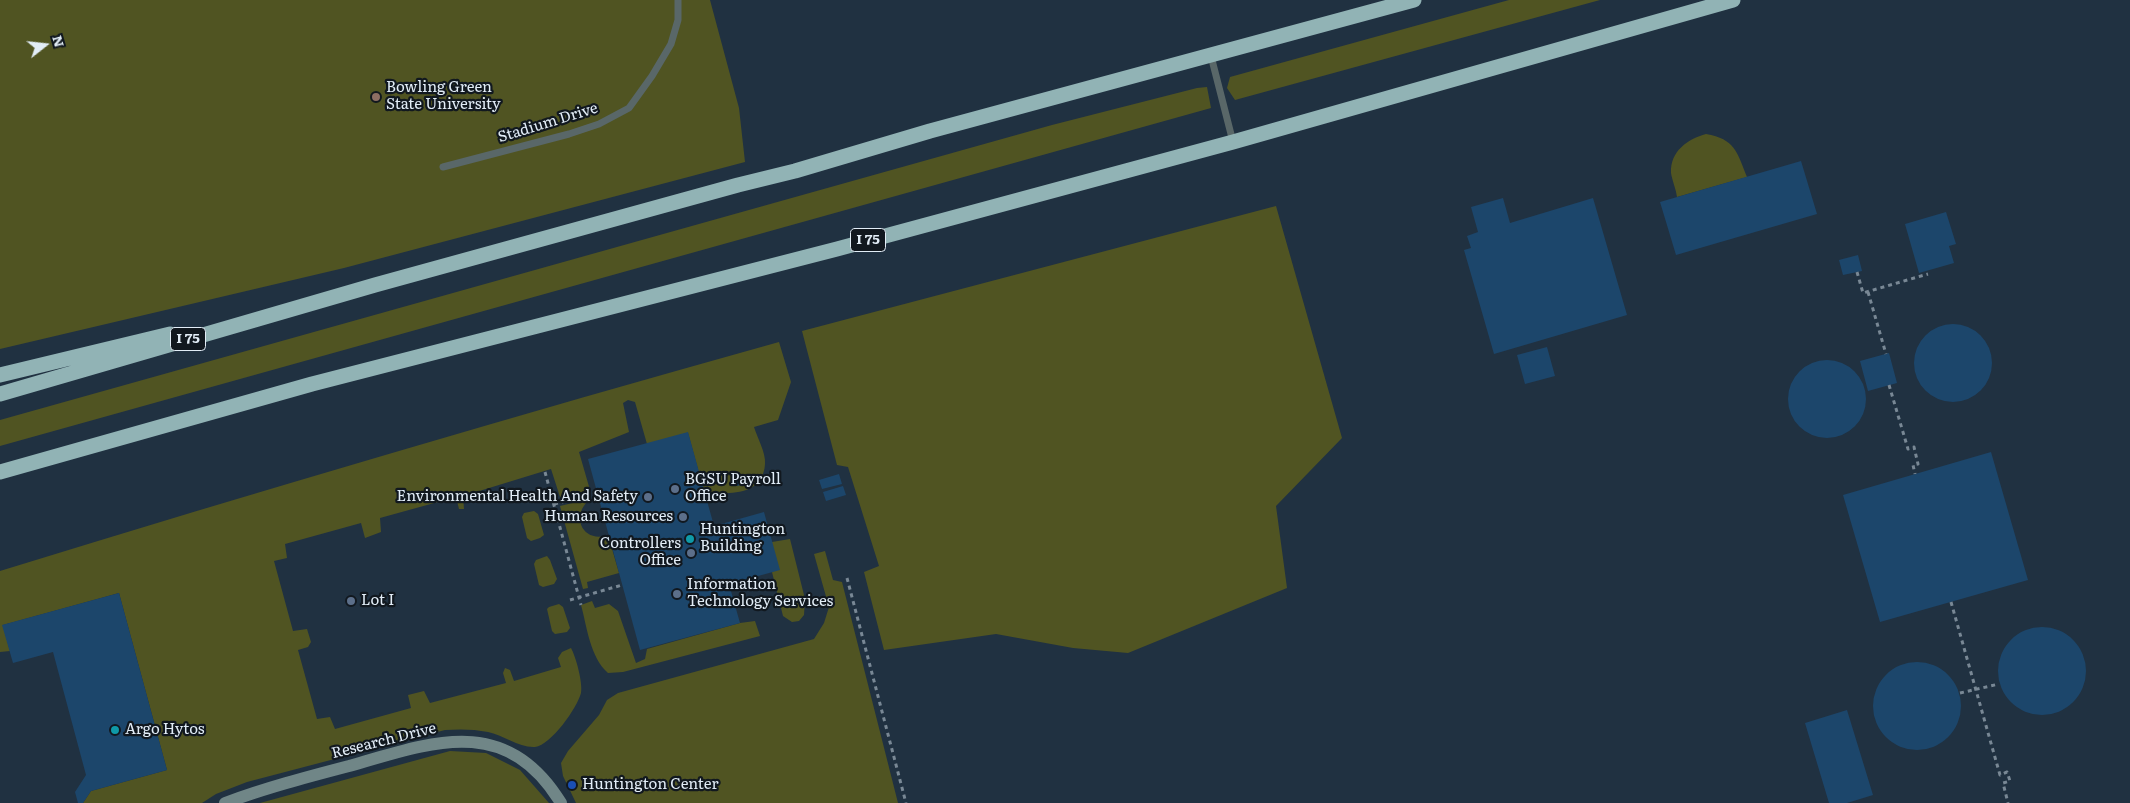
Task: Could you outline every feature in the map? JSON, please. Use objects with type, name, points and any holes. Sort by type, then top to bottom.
[{"type":"highway","name":"I 75","points":[[0,394],[375,285],[795,171],[930,131],[1414,0]]},
{"type":"highway","name":"I 75","points":[[0,472],[312,384],[827,251],[1233,142],[1733,0]]},
{"type":"highway","points":[[0,375],[375,285]]},
{"type":"street","name":"Research Drive","points":[[225,803],[256,791],[436,742],[462,741],[499,748],[522,759],[542,775],[561,803]]},
{"type":"lane","name":"Stadium Drive","points":[[443,167],[569,134],[599,124],[628,108],[652,76],[671,44],[678,20],[678,0]]},
{"type":"lane","points":[[1211,56],[1233,142]]},
{"type":"path","points":[[1858,272],[1863,293],[1928,274]]},
{"type":"path","points":[[1868,292],[1886,354]]},
{"type":"path","points":[[1889,385],[1908,449],[1914,447],[1918,464],[1913,465],[1915,474]]},
{"type":"path","points":[[545,472],[581,605]]},
{"type":"path","points":[[554,504],[597,492]]},
{"type":"path","points":[[586,496],[590,501]]},
{"type":"path","points":[[847,578],[906,803]]},
{"type":"path","points":[[570,600],[622,585]]},
{"type":"path","points":[[1951,602],[2000,775],[2008,772],[2010,781],[2003,783],[2008,803]]},
{"type":"path","points":[[1960,693],[1999,684]]},
{"type":"green space","name":"Bowling Green State University","points":[[0,0],[710,0],[739,108],[745,162],[344,268],[0,349]]},
{"type":"green space","points":[[1509,0],[1600,0],[1235,100],[1227,88],[1230,77]]},
{"type":"green space","points":[[1207,87],[1211,108],[0,446],[0,420],[1052,125]]},
{"type":"green space","points":[[1706,134],[1723,139],[1734,148],[1747,177],[1677,197],[1671,173],[1671,165],[1674,158],[1681,147],[1693,139]]},
{"type":"green space","points":[[1276,206],[1342,438],[1276,506],[1287,588],[1128,653],[1073,648],[996,634],[884,650],[864,572],[879,566],[848,467],[837,465],[802,331]]},
{"type":"green space","points":[[779,342],[791,382],[778,420],[754,427],[763,450],[765,464],[763,475],[751,488],[733,493],[704,491],[688,433],[647,444],[635,402],[628,400],[623,403],[629,432],[579,452],[590,490],[560,497],[551,469],[463,496],[464,509],[459,509],[456,497],[380,518],[381,532],[365,538],[361,523],[285,544],[287,558],[274,561],[293,631],[307,629],[311,642],[308,647],[298,650],[317,719],[330,717],[335,729],[411,708],[408,695],[424,691],[430,703],[506,683],[503,673],[505,668],[510,670],[514,681],[561,667],[558,658],[562,652],[571,648],[579,670],[581,683],[579,700],[556,733],[541,745],[535,747],[523,746],[483,731],[445,730],[247,782],[216,794],[202,803],[83,803],[91,791],[167,770],[119,593],[3,625],[10,651],[0,652],[0,571],[389,454]]},
{"type":"green space","points":[[581,501],[586,503],[580,517],[583,529],[593,536],[608,535],[619,573],[587,582],[588,588],[583,589],[560,506]]},
{"type":"green space","points":[[534,511],[538,514],[544,535],[531,541],[527,538],[522,517],[524,513]]},
{"type":"green space","points":[[790,539],[805,599],[804,615],[799,621],[792,622],[783,616],[772,572],[772,542]]},
{"type":"green space","points":[[825,551],[833,580],[842,582],[898,803],[576,803],[563,776],[561,763],[568,751],[599,715],[607,700],[618,693],[814,639],[824,623],[829,607],[814,554]]},
{"type":"green space","points":[[547,556],[557,579],[554,584],[543,587],[539,585],[534,564],[536,560]]},
{"type":"green space","points":[[592,601],[595,608],[609,604],[618,611],[636,663],[645,659],[647,649],[740,623],[755,621],[760,636],[623,672],[608,673],[597,659],[593,650],[581,605]]},
{"type":"green space","points":[[559,604],[563,607],[570,628],[567,632],[555,634],[552,631],[547,609]]},
{"type":"green space","points":[[450,751],[486,753],[520,770],[549,803],[260,803]]},
{"type":"building","points":[[1801,161],[1817,214],[1676,255],[1660,202]]},
{"type":"building","points":[[1503,198],[1510,223],[1593,198],[1627,315],[1494,354],[1464,250],[1471,248],[1467,236],[1478,232],[1471,207]]},
{"type":"building","points":[[1946,212],[1956,244],[1949,246],[1954,263],[1919,273],[1905,224]]},
{"type":"building","points":[[1858,255],[1862,271],[1843,275],[1839,260]]},
{"type":"building","points":[[1945,324],[1961,324],[1975,330],[1986,341],[1992,355],[1992,371],[1986,385],[1975,396],[1961,402],[1945,402],[1931,396],[1920,385],[1914,371],[1914,355],[1920,341],[1931,330]]},
{"type":"building","points":[[1547,347],[1555,376],[1525,384],[1517,355]]},
{"type":"building","points":[[1889,353],[1897,383],[1868,391],[1860,361]]},
{"type":"building","points":[[1827,360],[1842,363],[1855,371],[1863,384],[1866,399],[1863,414],[1855,427],[1842,435],[1827,438],[1812,435],[1799,427],[1791,414],[1788,399],[1791,384],[1799,371],[1812,363]]},
{"type":"building","name":"Huntington Building","points":[[688,432],[714,526],[764,512],[780,570],[729,584],[740,623],[640,650],[588,459]]},
{"type":"building","points":[[1991,452],[2028,580],[1880,622],[1843,495]]},
{"type":"building","points":[[839,474],[842,484],[822,489],[819,480]]},
{"type":"building","points":[[746,477],[748,483],[737,486],[735,480]]},
{"type":"building","points":[[843,486],[846,495],[826,501],[823,492]]},
{"type":"building","name":"Argo Hytos","points":[[119,593],[167,770],[91,791],[83,803],[78,803],[75,792],[86,775],[53,652],[13,663],[2,625]]},
{"type":"building","points":[[2042,627],[2059,630],[2073,640],[2083,654],[2086,671],[2083,688],[2073,702],[2059,712],[2042,715],[2025,712],[2011,702],[2001,688],[1998,671],[2001,654],[2011,640],[2025,630]]},
{"type":"building","points":[[1917,662],[1934,665],[1948,675],[1958,689],[1961,706],[1958,723],[1948,737],[1934,747],[1917,750],[1900,747],[1886,737],[1876,723],[1873,706],[1876,689],[1886,675],[1900,665]]},
{"type":"building","points":[[1847,710],[1873,795],[1847,803],[1829,803],[1805,723]]},
{"type":"place","name":"Bowling Green State University","points":[[376,97]]},
{"type":"place","name":"BGSU Payroll Office","points":[[675,489]]},
{"type":"place","name":"Environmental Health And Safety","points":[[648,497]]},
{"type":"place","name":"Human Resources","points":[[683,517]]},
{"type":"place","name":"Huntington Building","points":[[690,539]]},
{"type":"place","name":"Controllers Office","points":[[691,553]]},
{"type":"place","name":"Information Technology Services","points":[[677,594]]},
{"type":"place","name":"Lot I","points":[[351,601]]},
{"type":"place","name":"Argo Hytos","points":[[115,730]]},
{"type":"place","name":"Huntington Center","points":[[572,785]]}]
